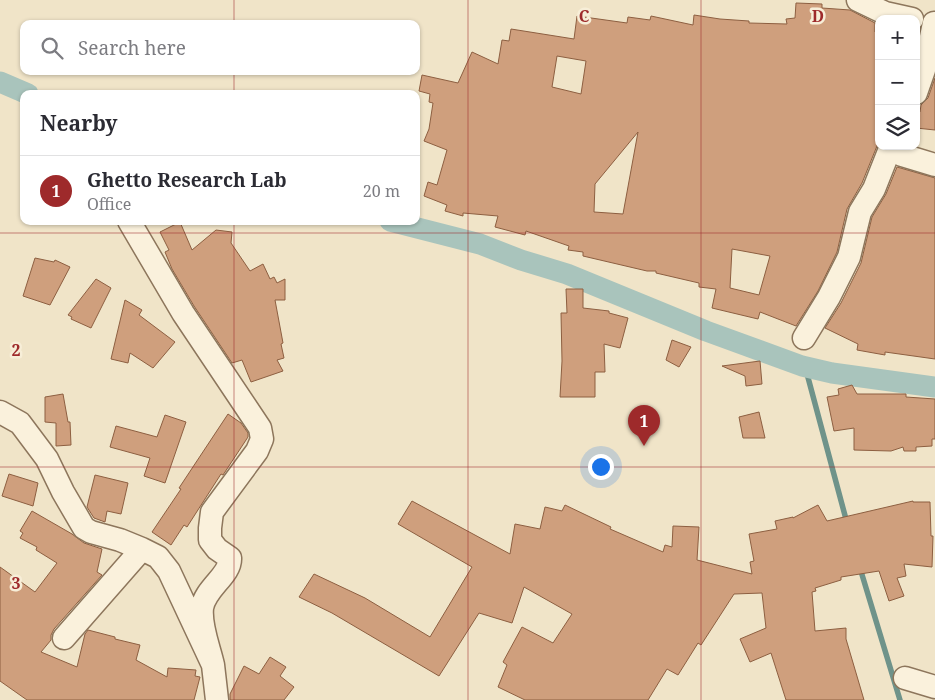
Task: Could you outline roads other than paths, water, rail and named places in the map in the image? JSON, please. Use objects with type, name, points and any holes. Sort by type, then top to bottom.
[{"type":"street","points":[[858,0],[885,13],[894,15]]},
{"type":"street","points":[[920,21],[935,24],[920,82]]},
{"type":"street","points":[[804,338],[829,297],[849,257],[860,212],[874,189],[889,150]]},
{"type":"street","points":[[896,150],[902,155],[935,165]]},
{"type":"street","points":[[130,225],[183,313],[260,428],[262,439],[257,450],[212,512],[210,540],[217,549],[230,558],[230,562],[208,592],[202,606],[202,620],[213,665],[217,700]]},
{"type":"street","points":[[0,412],[20,423],[47,459],[84,528],[142,549],[158,558],[169,571],[213,665]]},
{"type":"street","points":[[64,638],[142,549]]},
{"type":"street","points":[[905,678],[935,686]]},
{"type":"waterway","points":[[0,82],[20,91]]},
{"type":"waterway","points":[[406,225],[480,244],[521,260],[567,274],[706,331],[802,366],[832,373],[935,387]]},
{"type":"waterway","points":[[802,366],[806,370],[847,523]]},
{"type":"waterway","points":[[860,568],[900,700]]},
{"type":"place","name":"Ghetto Research Lab","points":[[644,446]]}]
